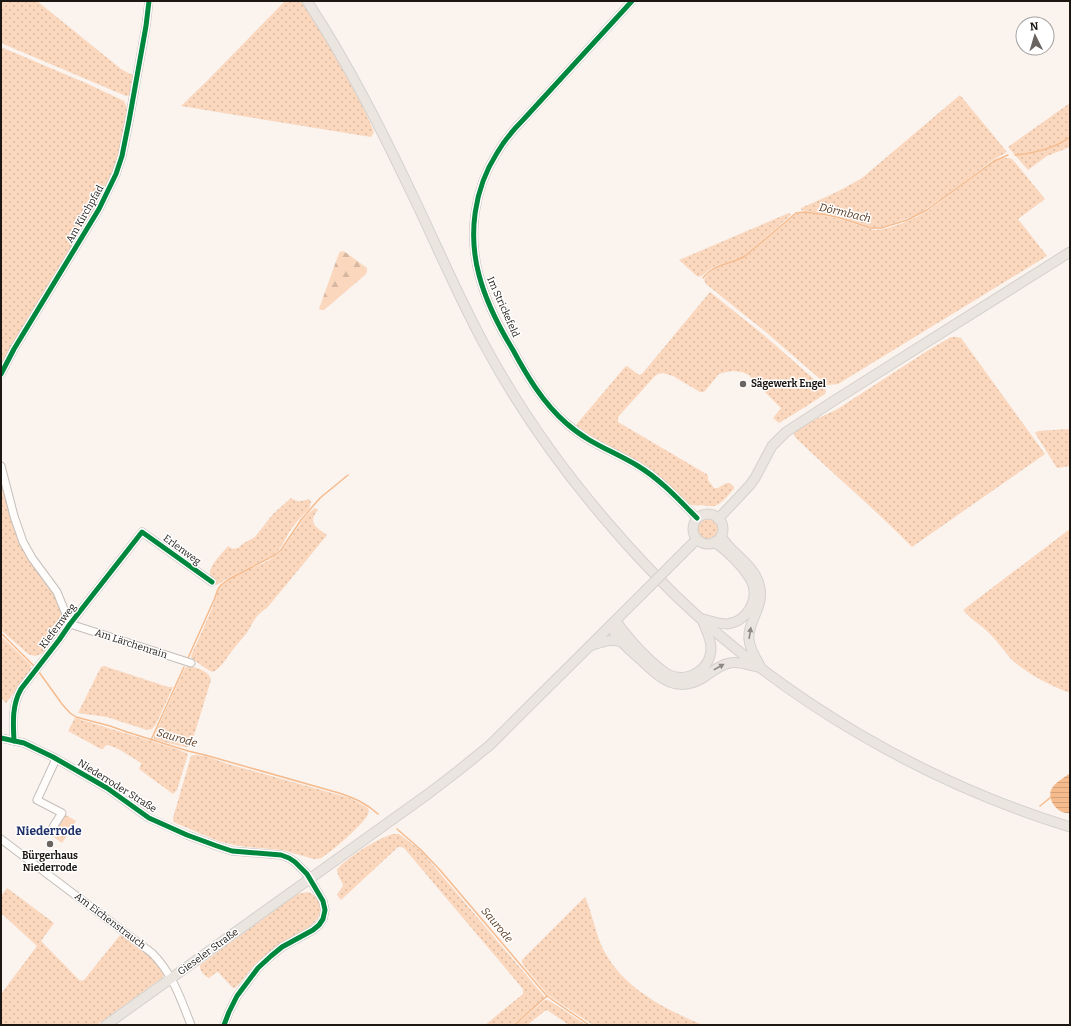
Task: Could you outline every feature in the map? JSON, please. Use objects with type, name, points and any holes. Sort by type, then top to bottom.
[{"type":"main road","points":[[307,1],[342,58],[373,113],[469,315],[506,383],[536,430],[587,499],[653,573],[723,638],[762,669],[842,724],[922,768],[993,800],[1070,827]]},
{"type":"main road","points":[[718,519],[750,485],[772,446],[786,432],[816,411],[1070,252]]},
{"type":"main road","points":[[717,539],[722,527],[718,519],[710,514],[697,518],[693,526],[694,536],[701,542],[705,543],[717,539],[726,544],[748,565],[759,582],[759,607],[750,629],[749,639],[752,650],[762,669]]},
{"type":"main road","name":"Gieseler Straße","points":[[106,1025],[428,794],[478,755],[513,723],[697,539]]},
{"type":"main road","points":[[701,619],[726,624],[734,622],[746,615],[754,600],[753,586],[746,572],[724,549],[717,539]]},
{"type":"main road","points":[[613,623],[665,673],[671,676],[685,677],[692,676],[705,666],[711,654],[711,641],[701,619]]},
{"type":"main road","points":[[613,623],[616,637],[659,677],[670,682],[677,684],[698,681],[717,668],[731,662],[739,662],[762,669]]},
{"type":"main road","points":[[592,645],[613,640],[622,642]]},
{"type":"street","name":"Am Kirchpfad","points":[[1,374],[14,349],[90,226],[112,185],[126,138],[149,1]]},
{"type":"street","name":"Im Strickefeld","points":[[632,1],[508,136],[497,152],[487,171],[479,194],[474,221],[475,254],[483,290],[500,327],[524,370],[553,411],[584,437],[650,474],[697,518]]},
{"type":"street","points":[[1,466],[14,516],[23,542],[32,558],[57,592],[70,624]]},
{"type":"street","name":"Erlenweg","points":[[142,532],[212,582]]},
{"type":"street","name":"Kiefernweg","points":[[14,740],[14,714],[16,700],[22,688],[142,532]]},
{"type":"street","name":"Am Lärchenrain","points":[[70,624],[191,664]]},
{"type":"street","name":"Niederroder Straße","points":[[1,738],[24,743],[56,759],[108,788],[149,818],[187,835],[239,852],[281,855],[289,858],[302,868],[323,900],[325,910],[323,919],[313,930],[282,947],[258,968],[237,996],[224,1025]]},
{"type":"street","points":[[53,827],[62,813],[37,800],[56,759]]},
{"type":"street","name":"Am Eichenstrauch","points":[[1,839],[152,953],[159,960],[171,978],[191,1025]]},
{"type":"green space","points":[[1,1],[37,1],[121,69],[130,74],[135,74],[132,92],[130,95],[126,96],[1,43]]},
{"type":"green space","points":[[285,1],[301,1],[316,22],[348,78],[366,114],[374,132],[371,137],[181,106]]},
{"type":"green space","points":[[1,47],[124,101],[128,111],[119,155],[104,194],[1,367]]},
{"type":"green space","points":[[960,95],[1007,152],[993,160],[919,214],[885,226],[876,228],[840,217],[801,210],[801,208],[862,178]]},
{"type":"green space","points":[[1070,103],[1070,147],[1047,156],[1028,170],[1008,147]]},
{"type":"green space","points":[[1002,158],[1012,159],[1045,199],[1018,219],[1047,256],[838,384],[827,385],[767,333],[706,284],[704,280],[717,268],[746,256],[796,214],[809,213],[826,216],[875,230],[888,228],[910,220],[928,211],[994,161]]},
{"type":"green space","points":[[789,213],[791,215],[745,255],[713,267],[701,276],[698,277],[679,260]]},
{"type":"green space","points":[[342,251],[367,268],[367,272],[324,310],[321,310],[319,309],[339,253]]},
{"type":"green space","points":[[710,292],[765,336],[826,391],[825,394],[779,423],[773,418],[781,408],[749,375],[742,372],[733,371],[719,374],[704,392],[700,392],[673,376],[663,373],[654,377],[618,417],[618,422],[708,475],[708,480],[714,488],[730,483],[734,489],[722,501],[714,506],[693,505],[686,502],[652,470],[596,440],[576,425],[625,367],[627,366],[639,375],[642,374]]},
{"type":"green space","points":[[951,337],[961,338],[1045,454],[912,547],[884,519],[810,452],[794,435],[795,431],[801,426],[836,410]]},
{"type":"green space","points":[[1070,429],[1070,466],[1057,468],[1035,433],[1038,431]]},
{"type":"green space","points":[[1,477],[20,543],[30,560],[55,594],[63,614],[64,621],[57,638],[49,649],[35,656],[28,654],[1,630]]},
{"type":"green space","points":[[291,498],[298,501],[309,499],[311,502],[309,509],[292,528],[278,551],[217,585],[211,577],[211,569],[228,546],[233,549],[238,548],[255,537],[273,514]]},
{"type":"green space","points":[[315,508],[318,510],[313,518],[313,522],[319,530],[327,535],[267,608],[257,617],[246,634],[223,663],[213,672],[192,659],[191,656],[221,586],[229,579],[268,561],[275,556],[285,546],[305,517]]},
{"type":"green space","points":[[708,518],[716,521],[719,529],[716,537],[708,540],[700,537],[697,529],[700,521]]},
{"type":"green space","points":[[1070,529],[1070,693],[1039,679],[1017,664],[1011,659],[988,631],[969,617],[963,610]]},
{"type":"green space","points":[[1,636],[31,665],[31,670],[28,675],[6,703],[1,698]]},
{"type":"green space","points":[[104,666],[168,687],[173,687],[156,724],[152,729],[147,730],[107,717],[78,713],[101,667]]},
{"type":"green space","points":[[189,666],[206,672],[211,680],[191,745],[185,747],[155,740],[154,736],[185,668]]},
{"type":"green space","points":[[75,718],[177,749],[188,754],[177,790],[173,794],[139,769],[141,763],[119,750],[106,745],[103,749],[101,749],[68,731]]},
{"type":"green space","points":[[191,756],[205,756],[228,764],[350,798],[368,808],[369,811],[361,824],[347,838],[318,859],[282,850],[247,847],[218,841],[174,822],[173,818]]},
{"type":"green space","points":[[64,814],[76,821],[62,843],[51,835]]},
{"type":"green space","points":[[393,834],[399,834],[420,850],[544,996],[544,998],[512,1025],[485,1025],[523,994],[523,989],[404,848],[398,847],[341,900],[337,895],[343,886],[337,869],[364,848],[379,839]]},
{"type":"green space","points":[[7,888],[54,923],[41,941],[80,981],[84,980],[121,934],[144,949],[163,970],[164,975],[162,978],[97,1025],[1,1025],[1,994],[37,946],[1,913],[1,896]]},
{"type":"green space","points":[[308,892],[315,896],[320,903],[319,915],[314,923],[269,952],[255,964],[235,988],[233,988],[218,972],[209,978],[202,973],[200,965],[286,902],[298,894]]},
{"type":"green space","points":[[585,897],[602,947],[620,974],[645,995],[659,1004],[703,1025],[593,1025],[548,995],[523,965],[522,960]]},
{"type":"green space","points":[[545,1000],[550,1001],[586,1025],[569,1025],[547,1010],[527,1025],[515,1025]]},
{"type":"shaded area","points":[[1070,773],[1070,813],[1066,813],[1058,810],[1052,803],[1050,794],[1054,785]]},
{"type":"waterway","name":"Dörmbach","points":[[1015,155],[1044,150],[1057,145],[1070,137]]},
{"type":"waterway","name":"Dörmbach","points":[[703,278],[714,268],[745,256],[796,213],[805,212],[827,215],[871,228],[881,228],[907,220],[927,210],[994,161],[1008,155]]},
{"type":"waterway","points":[[188,658],[221,585],[229,579],[275,555],[281,550],[301,520],[320,498],[348,475]]},
{"type":"waterway","name":"Saurode","points":[[1,633],[35,667]]},
{"type":"waterway","points":[[151,740],[184,667]]},
{"type":"waterway","name":"Saurode","points":[[39,672],[62,704],[76,717],[110,726],[188,751],[339,793],[360,801],[378,814]]},
{"type":"waterway","points":[[1040,806],[1051,797]]},
{"type":"waterway","name":"Saurode","points":[[397,829],[420,849],[440,870],[547,996],[589,1025]]},
{"type":"waterway","points":[[514,1025],[547,996]]},
{"type":"cycle path","points":[[1,374],[14,349],[99,209],[116,174],[122,156],[129,121],[149,1]]},
{"type":"cycle path","points":[[632,1],[516,128],[497,153],[489,167],[478,197],[475,212],[474,244],[479,275],[489,305],[518,360],[550,407],[574,430],[638,466],[654,478],[669,490],[697,518]]},
{"type":"cycle path","points":[[14,741],[13,720],[16,701],[21,689],[142,532],[212,582]]},
{"type":"cycle path","points":[[1,738],[24,743],[53,757],[107,788],[149,818],[187,835],[232,851],[281,855],[295,862],[307,874],[323,901],[325,910],[323,919],[313,930],[282,947],[258,968],[237,996],[224,1025]]},
{"type":"place","name":"Sägewerk Engel","points":[[743,384]]},
{"type":"place","name":"Bürgerhaus Niederrode","points":[[50,844]]},
{"type":"district","name":"Niederrode","points":[[49,831]]}]
